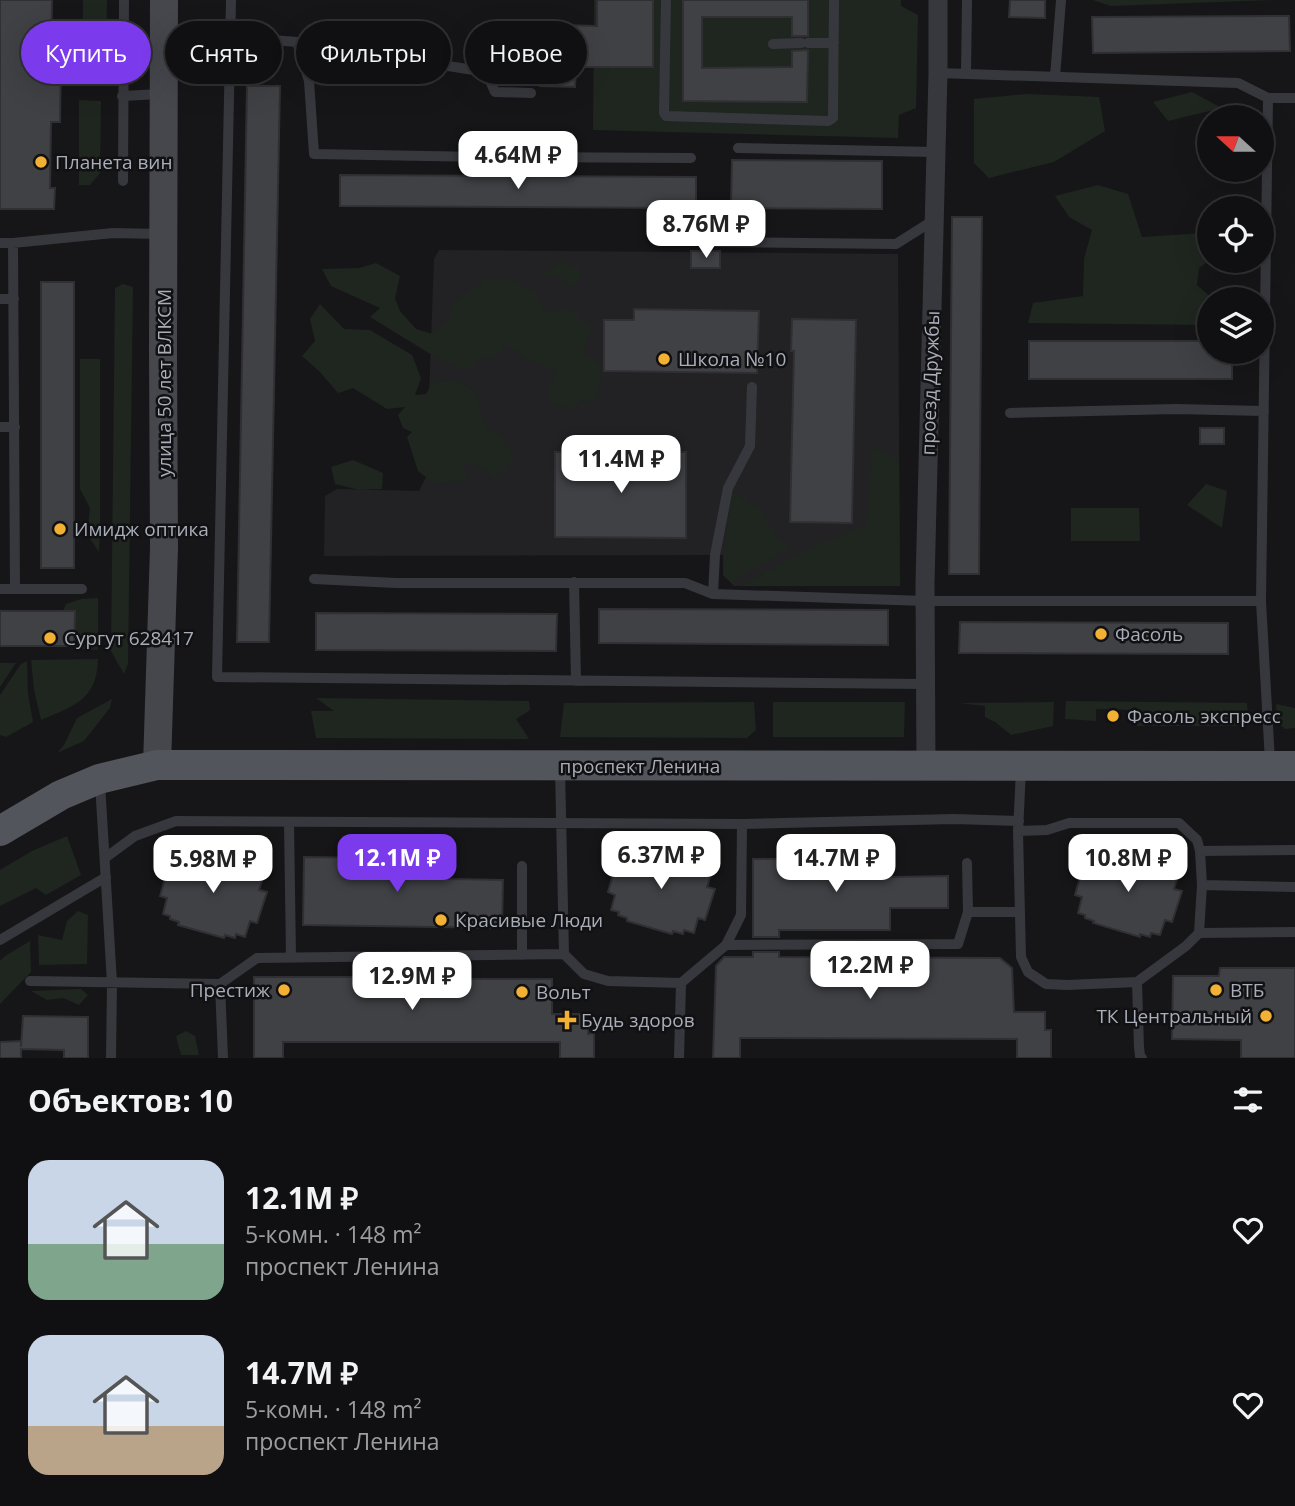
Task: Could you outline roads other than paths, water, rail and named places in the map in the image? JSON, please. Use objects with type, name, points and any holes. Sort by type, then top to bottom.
[{"type":"main road","name":"улица 50 лет ВЛКСМ","points":[[157,765],[164,548],[164,0]]},
{"type":"main road","name":"проспект Ленина","points":[[0,831],[61,795],[99,779],[157,765],[1283,766]]},
{"type":"street","name":"проезд Дружбы","points":[[926,766],[925,601],[938,0]]},
{"type":"lane","points":[[123,181],[124,0]]},
{"type":"lane","points":[[230,21],[231,0]]},
{"type":"lane","points":[[666,0],[664,113],[667,117],[831,120],[834,0]]},
{"type":"lane","points":[[965,73],[967,0]]},
{"type":"lane","points":[[1055,77],[1061,0]]},
{"type":"lane","points":[[773,44],[834,43]]},
{"type":"lane","points":[[451,66],[486,72],[495,92],[531,93]]},
{"type":"lane","points":[[938,73],[1238,83],[1268,98],[1295,98]]},
{"type":"lane","points":[[229,84],[217,677],[926,684]]},
{"type":"lane","points":[[309,84],[314,154],[691,158]]},
{"type":"lane","points":[[122,96],[164,94]]},
{"type":"lane","points":[[1268,98],[1261,601],[1283,766]]},
{"type":"lane","points":[[738,148],[935,152]]},
{"type":"lane","points":[[712,242],[896,244],[934,220]]},
{"type":"lane","points":[[0,243],[113,233],[163,234]]},
{"type":"lane","points":[[13,243],[15,589]]},
{"type":"lane","points":[[0,299],[14,299]]},
{"type":"lane","points":[[713,594],[715,555],[728,488],[750,446],[752,387]]},
{"type":"lane","points":[[1010,413],[1176,409],[1264,411]]},
{"type":"lane","points":[[0,427],[15,427]]},
{"type":"lane","points":[[314,579],[396,583],[685,583],[713,594],[925,601],[1261,601]]},
{"type":"lane","points":[[574,582],[576,681]]},
{"type":"lane","points":[[0,589],[82,589]]},
{"type":"lane","points":[[560,766],[564,954],[584,974],[608,981],[681,983],[726,945],[741,915],[742,824]]},
{"type":"lane","points":[[105,858],[135,836],[176,821],[742,824],[954,819],[1019,826],[1047,830],[1069,823],[1179,823],[1197,840],[1200,851],[1202,886],[1199,933],[1186,947],[1137,982],[1046,984],[1028,972],[1021,957],[1019,826],[1021,766]]},
{"type":"lane","points":[[99,779],[113,983],[111,1058]]},
{"type":"lane","points":[[289,822],[291,958]]},
{"type":"lane","points":[[1200,851],[1295,850]]},
{"type":"lane","points":[[726,945],[958,944],[968,912],[967,863]]},
{"type":"lane","points":[[522,866],[522,955]]},
{"type":"lane","points":[[0,940],[106,877]]},
{"type":"lane","points":[[1202,886],[1295,887]]},
{"type":"lane","points":[[968,912],[1020,912]]},
{"type":"lane","points":[[1199,933],[1295,932]]},
{"type":"lane","points":[[30,981],[220,985],[257,958],[564,954]]},
{"type":"lane","points":[[1137,982],[1139,1047],[1142,1058]]},
{"type":"lane","points":[[679,1058],[681,983]]},
{"type":"lane","points":[[220,985],[223,1058]]},
{"type":"place","name":"Планета вин","points":[[41,162]]},
{"type":"place","name":"Школа №10","points":[[664,359]]},
{"type":"place","name":"Имидж оптика","points":[[60,529]]},
{"type":"place","name":"Фасоль","points":[[1101,634]]},
{"type":"place","name":"Сургут 628417","points":[[50,638]]},
{"type":"place","name":"Фасоль экспресс","points":[[1113,716]]},
{"type":"place","name":"Красивые Люди","points":[[441,920]]},
{"type":"place","name":"Престиж","points":[[284,990]]},
{"type":"place","name":"ВТБ","points":[[1216,990]]},
{"type":"place","name":"Вольт","points":[[522,992]]},
{"type":"place","name":"ТК Центральный","points":[[1266,1016]]},
{"type":"place","name":"Будь здоров","points":[[567,1020]]}]
